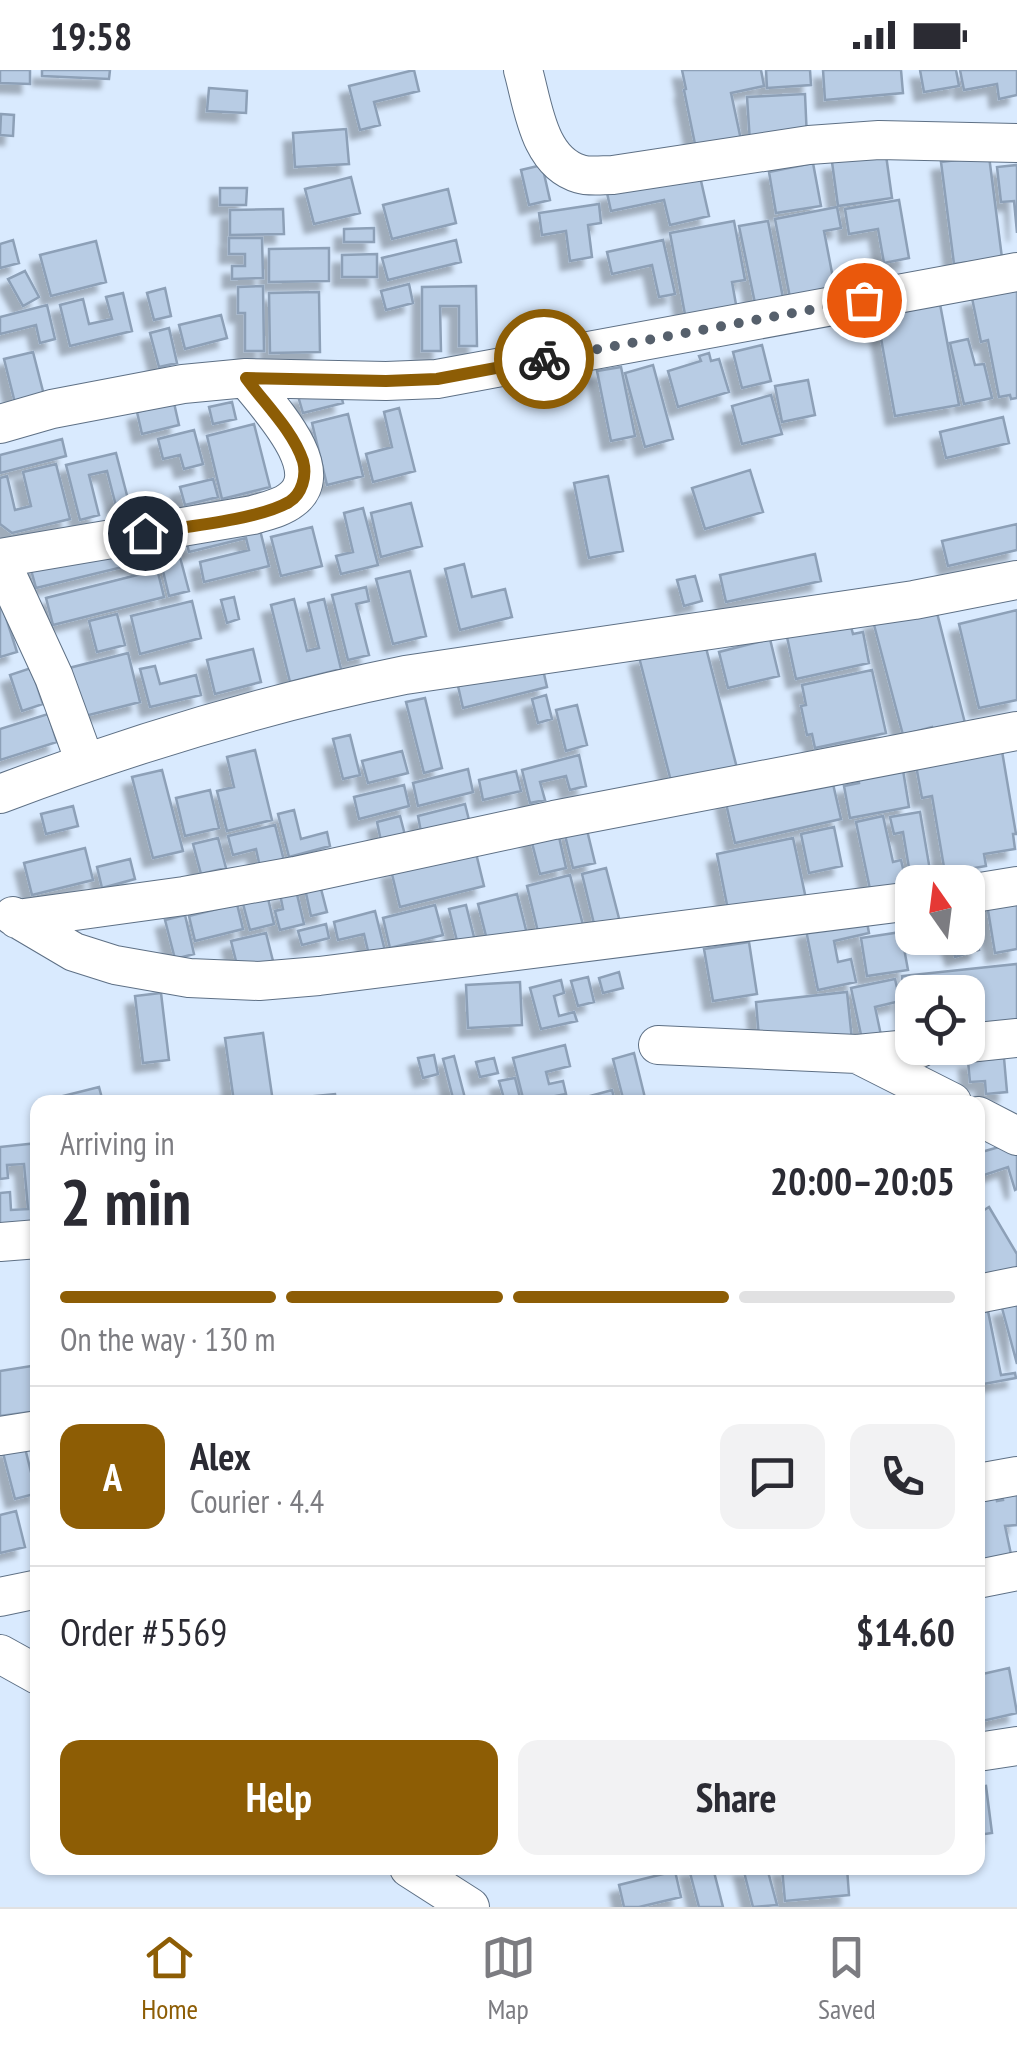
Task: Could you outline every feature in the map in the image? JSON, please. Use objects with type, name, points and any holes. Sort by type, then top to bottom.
[{"type":"street","points":[[524,70],[543,140],[559,162],[580,175],[613,175],[844,142],[1017,143]]},
{"type":"street","points":[[0,424],[52,409],[183,384],[246,378],[437,379],[1017,272]]},
{"type":"street","points":[[84,762],[54,678],[0,559],[254,515],[290,502],[304,480],[305,466],[297,446],[246,378]]},
{"type":"street","points":[[0,794],[84,762],[323,692],[405,675],[914,600],[1017,580]]},
{"type":"street","points":[[8,914],[184,896],[1017,731]]},
{"type":"street","points":[[985,891],[1017,886]]},
{"type":"street","points":[[8,914],[74,952],[115,965],[189,978],[260,981],[895,903]]},
{"type":"street","points":[[985,1041],[1017,1038]]},
{"type":"street","points":[[658,1045],[857,1054],[895,1050]]},
{"type":"street","points":[[857,1054],[938,1095]]},
{"type":"street","points":[[985,1120],[1017,1136]]},
{"type":"street","points":[[0,1242],[30,1240]]},
{"type":"street","points":[[985,1293],[1017,1286]]},
{"type":"street","points":[[0,1436],[30,1431]]},
{"type":"street","points":[[985,1483],[1017,1476]]},
{"type":"street","points":[[985,1579],[1017,1572]]},
{"type":"street","points":[[0,1596],[30,1590]]},
{"type":"street","points":[[0,1654],[30,1671]]},
{"type":"street","points":[[985,1751],[1017,1746]]},
{"type":"street","points":[[434,1875],[470,1907]]},
{"type":"building","points":[[0,70],[30,70],[30,84],[0,83]]},
{"type":"building","points":[[42,70],[110,70],[109,79],[42,76]]},
{"type":"building","points":[[414,70],[419,91],[374,102],[380,125],[360,130],[349,86]]},
{"type":"building","points":[[682,70],[761,70],[764,86],[731,93],[741,140],[696,149]]},
{"type":"building","points":[[766,70],[810,70],[811,85],[767,88]]},
{"type":"building","points":[[823,70],[901,70],[903,93],[825,100]]},
{"type":"building","points":[[920,70],[956,70],[959,86],[924,92]]},
{"type":"building","points":[[960,70],[1017,70],[1017,95],[999,99],[997,84],[964,90]]},
{"type":"building","points":[[209,88],[247,91],[246,113],[207,111]]},
{"type":"building","points":[[805,94],[807,139],[750,142],[747,97]]},
{"type":"building","points":[[1,114],[14,115],[13,136],[0,135]]},
{"type":"building","points":[[346,129],[349,164],[295,167],[293,133]]},
{"type":"building","points":[[886,155],[892,198],[838,206],[832,162]]},
{"type":"building","points":[[989,156],[1002,258],[954,264],[941,162]]},
{"type":"building","points":[[813,163],[821,206],[776,213],[769,172]]},
{"type":"building","points":[[542,165],[550,200],[529,205],[521,170]]},
{"type":"building","points":[[1017,165],[1017,233],[1014,201],[1001,202],[997,167]]},
{"type":"building","points":[[699,172],[709,216],[670,225],[664,200],[611,211],[607,193]]},
{"type":"building","points":[[351,177],[360,213],[314,224],[305,189]]},
{"type":"building","points":[[220,188],[247,188],[246,205],[220,205]]},
{"type":"building","points":[[448,189],[456,223],[392,239],[383,205]]},
{"type":"building","points":[[899,200],[909,258],[884,263],[878,229],[849,234],[845,209]]},
{"type":"building","points":[[599,204],[601,223],[588,225],[592,257],[570,261],[566,231],[542,235],[539,213]]},
{"type":"building","points":[[837,207],[841,228],[824,231],[833,278],[843,276],[846,293],[791,303],[775,219]]},
{"type":"building","points":[[283,209],[284,234],[230,235],[230,210]]},
{"type":"building","points":[[734,221],[745,280],[732,282],[737,310],[686,320],[670,233]]},
{"type":"building","points":[[768,221],[784,303],[756,308],[739,226]]},
{"type":"building","points":[[374,228],[374,242],[344,242],[344,229]]},
{"type":"building","points":[[229,238],[262,238],[263,278],[232,279],[232,266],[245,266],[245,254],[229,254]]},
{"type":"building","points":[[13,240],[19,263],[0,268],[0,244]]},
{"type":"building","points":[[456,240],[461,262],[388,280],[382,258]]},
{"type":"building","points":[[663,240],[675,294],[659,297],[652,265],[612,274],[607,252]]},
{"type":"building","points":[[96,241],[106,282],[51,296],[40,255]]},
{"type":"building","points":[[329,248],[329,281],[269,282],[269,249]]},
{"type":"building","points":[[377,254],[377,277],[342,277],[342,255]]},
{"type":"building","points":[[25,271],[39,297],[23,306],[8,279]]},
{"type":"building","points":[[409,284],[413,303],[386,310],[381,291]]},
{"type":"building","points":[[263,286],[264,351],[245,351],[245,313],[238,313],[238,287]]},
{"type":"building","points":[[476,286],[477,346],[459,346],[459,306],[440,306],[441,351],[422,351],[422,287]]},
{"type":"building","points":[[165,288],[171,316],[154,320],[147,293]]},
{"type":"building","points":[[1017,289],[1017,398],[1011,399],[1010,395],[999,397],[988,340],[981,342],[972,298]]},
{"type":"building","points":[[319,292],[320,352],[270,353],[269,293]]},
{"type":"building","points":[[123,293],[132,331],[70,346],[60,305],[83,299],[89,324],[112,319],[106,297]]},
{"type":"building","points":[[940,304],[959,405],[895,416],[877,316]]},
{"type":"building","points":[[47,305],[55,339],[40,343],[36,325],[0,334],[0,317]]},
{"type":"building","points":[[221,315],[227,338],[185,349],[179,325]]},
{"type":"building","points":[[169,328],[177,363],[159,367],[150,333]]},
{"type":"building","points":[[968,339],[975,365],[984,364],[992,398],[964,404],[950,343]]},
{"type":"building","points":[[762,345],[771,381],[742,388],[733,352]]},
{"type":"building","points":[[33,352],[45,399],[16,407],[4,359]]},
{"type":"building","points":[[709,353],[711,361],[719,359],[729,392],[678,407],[668,371],[701,361],[699,356]]},
{"type":"building","points":[[653,365],[673,439],[645,447],[625,373]]},
{"type":"building","points":[[621,367],[635,436],[611,441],[597,371]]},
{"type":"building","points":[[808,380],[815,415],[782,422],[775,386]]},
{"type":"building","points":[[339,386],[343,403],[303,413],[298,396]]},
{"type":"building","points":[[771,395],[782,434],[742,444],[732,406]]},
{"type":"building","points":[[232,402],[236,419],[213,424],[209,407]]},
{"type":"building","points":[[174,403],[179,425],[142,434],[137,412]]},
{"type":"building","points":[[399,408],[415,471],[373,482],[366,454],[392,447],[384,412]]},
{"type":"building","points":[[348,414],[363,476],[327,485],[312,423]]},
{"type":"building","points":[[1003,417],[1009,443],[946,458],[940,432]]},
{"type":"building","points":[[254,424],[270,487],[222,499],[207,436]]},
{"type":"building","points":[[194,430],[203,464],[184,469],[180,455],[163,459],[158,439]]},
{"type":"building","points":[[62,439],[66,456],[0,473],[0,455]]},
{"type":"building","points":[[116,453],[129,503],[116,506],[107,471],[89,475],[99,515],[80,520],[66,465]]},
{"type":"building","points":[[56,464],[70,519],[12,533],[0,524],[0,478],[7,476],[15,510],[31,506],[23,472]]},
{"type":"building","points":[[750,470],[763,512],[705,529],[692,488]]},
{"type":"building","points":[[608,476],[623,551],[589,558],[574,483]]},
{"type":"building","points":[[213,479],[218,497],[185,505],[180,487]]},
{"type":"building","points":[[411,503],[422,546],[381,557],[371,513]]},
{"type":"building","points":[[363,508],[378,565],[341,574],[336,556],[353,552],[344,513]]},
{"type":"building","points":[[1017,524],[1017,550],[948,566],[942,541]]},
{"type":"building","points":[[259,526],[269,566],[204,582],[200,562],[249,550],[246,538],[189,552],[187,544]]},
{"type":"building","points":[[312,527],[322,566],[281,576],[271,537]]},
{"type":"building","points":[[149,536],[164,597],[53,625],[46,598],[141,574],[139,563],[36,588],[30,566]]},
{"type":"building","points":[[176,542],[189,591],[169,596],[157,546]]},
{"type":"building","points":[[815,554],[821,581],[726,602],[720,575]]},
{"type":"building","points":[[464,564],[472,597],[505,589],[512,617],[460,630],[445,569]]},
{"type":"building","points":[[410,571],[426,636],[393,644],[376,579]]},
{"type":"building","points":[[695,576],[702,601],[684,606],[677,580]]},
{"type":"building","points":[[366,587],[369,601],[356,604],[369,655],[348,660],[332,595]]},
{"type":"building","points":[[234,597],[239,619],[227,623],[221,600]]},
{"type":"building","points":[[0,599],[17,652],[0,657]]},
{"type":"building","points":[[294,599],[307,651],[319,648],[308,603],[324,599],[341,669],[290,682],[271,605]]},
{"type":"building","points":[[192,601],[201,638],[140,654],[131,616]]},
{"type":"building","points":[[935,605],[966,727],[934,735],[932,727],[903,735],[873,621]]},
{"type":"building","points":[[1017,610],[1017,700],[979,708],[959,624]]},
{"type":"building","points":[[117,614],[125,645],[97,652],[89,621]]},
{"type":"building","points":[[850,623],[853,634],[863,632],[869,663],[796,679],[787,637]]},
{"type":"building","points":[[770,639],[779,676],[728,688],[719,652]]},
{"type":"building","points":[[704,640],[738,772],[673,789],[639,657]]},
{"type":"building","points":[[253,649],[261,682],[215,694],[207,660]]},
{"type":"building","points":[[128,653],[140,702],[81,717],[69,668]]},
{"type":"building","points":[[542,665],[547,687],[463,708],[458,686]]},
{"type":"building","points":[[155,666],[160,684],[196,675],[201,695],[150,707],[140,669]]},
{"type":"building","points":[[31,668],[43,704],[22,711],[10,675]]},
{"type":"building","points":[[872,670],[886,733],[815,748],[812,734],[807,735],[801,706],[806,705],[802,685]]},
{"type":"building","points":[[546,695],[552,719],[538,723],[532,699]]},
{"type":"building","points":[[425,698],[442,768],[424,773],[406,702]]},
{"type":"building","points":[[577,705],[587,745],[566,751],[556,710]]},
{"type":"building","points":[[48,714],[57,742],[0,760],[0,729]]},
{"type":"building","points":[[350,735],[360,775],[343,779],[333,739]]},
{"type":"building","points":[[1001,745],[1015,849],[984,854],[986,866],[944,865],[932,796],[922,798],[915,760]]},
{"type":"building","points":[[255,750],[272,820],[227,831],[217,791],[234,787],[227,757]]},
{"type":"building","points":[[402,751],[408,773],[368,783],[362,761]]},
{"type":"building","points":[[579,755],[586,786],[570,790],[566,776],[540,782],[545,800],[530,803],[522,770]]},
{"type":"building","points":[[902,764],[909,807],[850,818],[844,786],[859,783],[857,772]]},
{"type":"building","points":[[468,769],[473,792],[418,806],[413,783]]},
{"type":"building","points":[[162,770],[183,851],[153,858],[132,777]]},
{"type":"building","points":[[516,771],[521,791],[483,800],[479,780]]},
{"type":"building","points":[[831,775],[841,819],[735,843],[725,799]]},
{"type":"building","points":[[404,785],[409,806],[359,819],[354,797]]},
{"type":"building","points":[[210,790],[219,828],[185,836],[176,798]]},
{"type":"building","points":[[465,804],[469,820],[421,832],[418,816]]},
{"type":"building","points":[[73,806],[78,826],[46,834],[41,814]]},
{"type":"building","points":[[294,810],[301,839],[327,832],[330,846],[289,857],[278,814]]},
{"type":"building","points":[[920,812],[929,865],[908,865],[903,832],[894,834],[890,817]]},
{"type":"building","points":[[400,816],[405,835],[381,841],[377,822]]},
{"type":"building","points":[[883,816],[893,862],[901,860],[902,865],[895,865],[895,889],[871,894],[856,822]]},
{"type":"building","points":[[275,825],[284,861],[260,867],[256,849],[233,855],[228,836]]},
{"type":"building","points":[[586,826],[595,863],[573,868],[564,831]]},
{"type":"building","points":[[834,827],[842,866],[809,873],[801,834]]},
{"type":"building","points":[[557,828],[566,868],[540,874],[530,835]]},
{"type":"building","points":[[218,838],[226,868],[201,874],[193,844]]},
{"type":"building","points":[[793,838],[806,899],[729,915],[717,854]]},
{"type":"building","points":[[85,848],[93,880],[32,895],[24,863]]},
{"type":"building","points":[[475,849],[484,886],[400,907],[391,870]]},
{"type":"building","points":[[130,859],[135,879],[102,888],[97,867]]},
{"type":"building","points":[[606,868],[621,926],[596,932],[582,874]]},
{"type":"building","points":[[570,875],[583,925],[539,936],[527,886]]},
{"type":"building","points":[[319,881],[327,912],[311,916],[304,884]]},
{"type":"building","points":[[296,890],[304,924],[280,930],[275,911],[283,909],[280,894]]},
{"type":"building","points":[[267,894],[274,924],[250,930],[242,900]]},
{"type":"building","points":[[517,894],[528,938],[489,948],[478,904]]},
{"type":"building","points":[[1017,894],[1017,949],[995,953],[986,898]]},
{"type":"building","points":[[237,904],[243,929],[195,941],[189,916]]},
{"type":"building","points":[[435,905],[443,935],[390,948],[383,918]]},
{"type":"building","points":[[466,905],[476,945],[459,949],[449,909]]},
{"type":"building","points":[[375,911],[385,951],[369,955],[364,934],[338,940],[334,922]]},
{"type":"building","points":[[185,915],[194,954],[175,959],[165,920]]},
{"type":"building","points":[[866,917],[869,933],[834,941],[838,962],[851,959],[856,982],[818,990],[806,930]]},
{"type":"building","points":[[326,924],[329,938],[302,945],[298,931]]},
{"type":"building","points":[[266,933],[274,965],[239,973],[231,941]]},
{"type":"building","points":[[895,933],[895,955],[905,955],[908,970],[867,976],[861,938]]},
{"type":"building","points":[[749,942],[757,994],[713,1001],[704,949]]},
{"type":"building","points":[[1017,964],[1017,1029],[985,1032],[985,975],[912,975]]},
{"type":"building","points":[[619,972],[623,988],[603,993],[599,978]]},
{"type":"building","points":[[588,977],[594,1002],[578,1006],[571,981]]},
{"type":"building","points":[[895,979],[895,1002],[875,1007],[882,1040],[863,1044],[851,988]]},
{"type":"building","points":[[561,980],[564,993],[554,996],[559,1016],[574,1012],[577,1021],[541,1029],[530,988]]},
{"type":"building","points":[[520,982],[522,1025],[468,1028],[466,985]]},
{"type":"building","points":[[847,992],[852,1040],[760,1050],[756,1002]]},
{"type":"building","points":[[161,993],[169,1060],[143,1063],[135,996]]},
{"type":"building","points":[[263,1033],[272,1095],[233,1095],[225,1038]]},
{"type":"building","points":[[565,1045],[570,1066],[546,1072],[549,1084],[563,1081],[566,1094],[522,1095],[513,1058]]},
{"type":"building","points":[[634,1053],[644,1095],[622,1095],[613,1059]]},
{"type":"building","points":[[434,1055],[438,1074],[423,1078],[418,1058]]},
{"type":"building","points":[[454,1056],[464,1095],[452,1095],[443,1059]]},
{"type":"building","points":[[494,1058],[498,1073],[480,1077],[476,1062]]},
{"type":"building","points":[[1004,1058],[1007,1092],[986,1094],[985,1081],[970,1082],[968,1065],[985,1065],[985,1060]]},
{"type":"building","points":[[515,1078],[519,1095],[503,1095],[499,1081]]},
{"type":"building","points":[[99,1087],[101,1095],[67,1095]]},
{"type":"building","points":[[1013,1143],[1017,1152],[1017,1189],[1008,1167],[985,1175],[985,1151]]},
{"type":"building","points":[[30,1144],[30,1225],[0,1228],[0,1193],[10,1192],[11,1210],[28,1209],[24,1164],[7,1165],[8,1178],[0,1179],[0,1147]]},
{"type":"building","points":[[989,1207],[1017,1254],[1017,1271],[985,1290],[985,1210]]},
{"type":"building","points":[[1017,1304],[1017,1364],[1002,1308]]},
{"type":"building","points":[[988,1311],[1001,1375],[1015,1373],[1016,1378],[985,1384]]},
{"type":"building","points":[[30,1366],[30,1412],[0,1416],[0,1371]]},
{"type":"building","points":[[24,1444],[30,1468],[30,1495],[15,1499],[2,1449]]},
{"type":"building","points":[[1017,1482],[1017,1525],[1005,1526],[1012,1559],[985,1565],[985,1487],[994,1485],[997,1501],[1003,1500],[1000,1485]]},
{"type":"building","points":[[16,1511],[25,1547],[0,1553],[0,1515]]},
{"type":"building","points":[[1009,1668],[1017,1713],[985,1720],[985,1673]]},
{"type":"building","points":[[985,1786],[992,1833],[985,1834]]},
{"type":"building","points":[[676,1875],[681,1897],[624,1907],[619,1885]]},
{"type":"building","points":[[691,1875],[715,1875],[723,1907],[699,1907]]},
{"type":"building","points":[[745,1875],[769,1875],[777,1905],[753,1907]]},
{"type":"building","points":[[783,1875],[848,1875],[849,1895],[785,1901]]},
{"type":"way so far","points":[[544,359],[864,300]]},
{"type":"route","points":[[145,533],[254,515],[290,502],[299,492],[305,466],[297,446],[246,378],[437,379],[544,359]]}]
